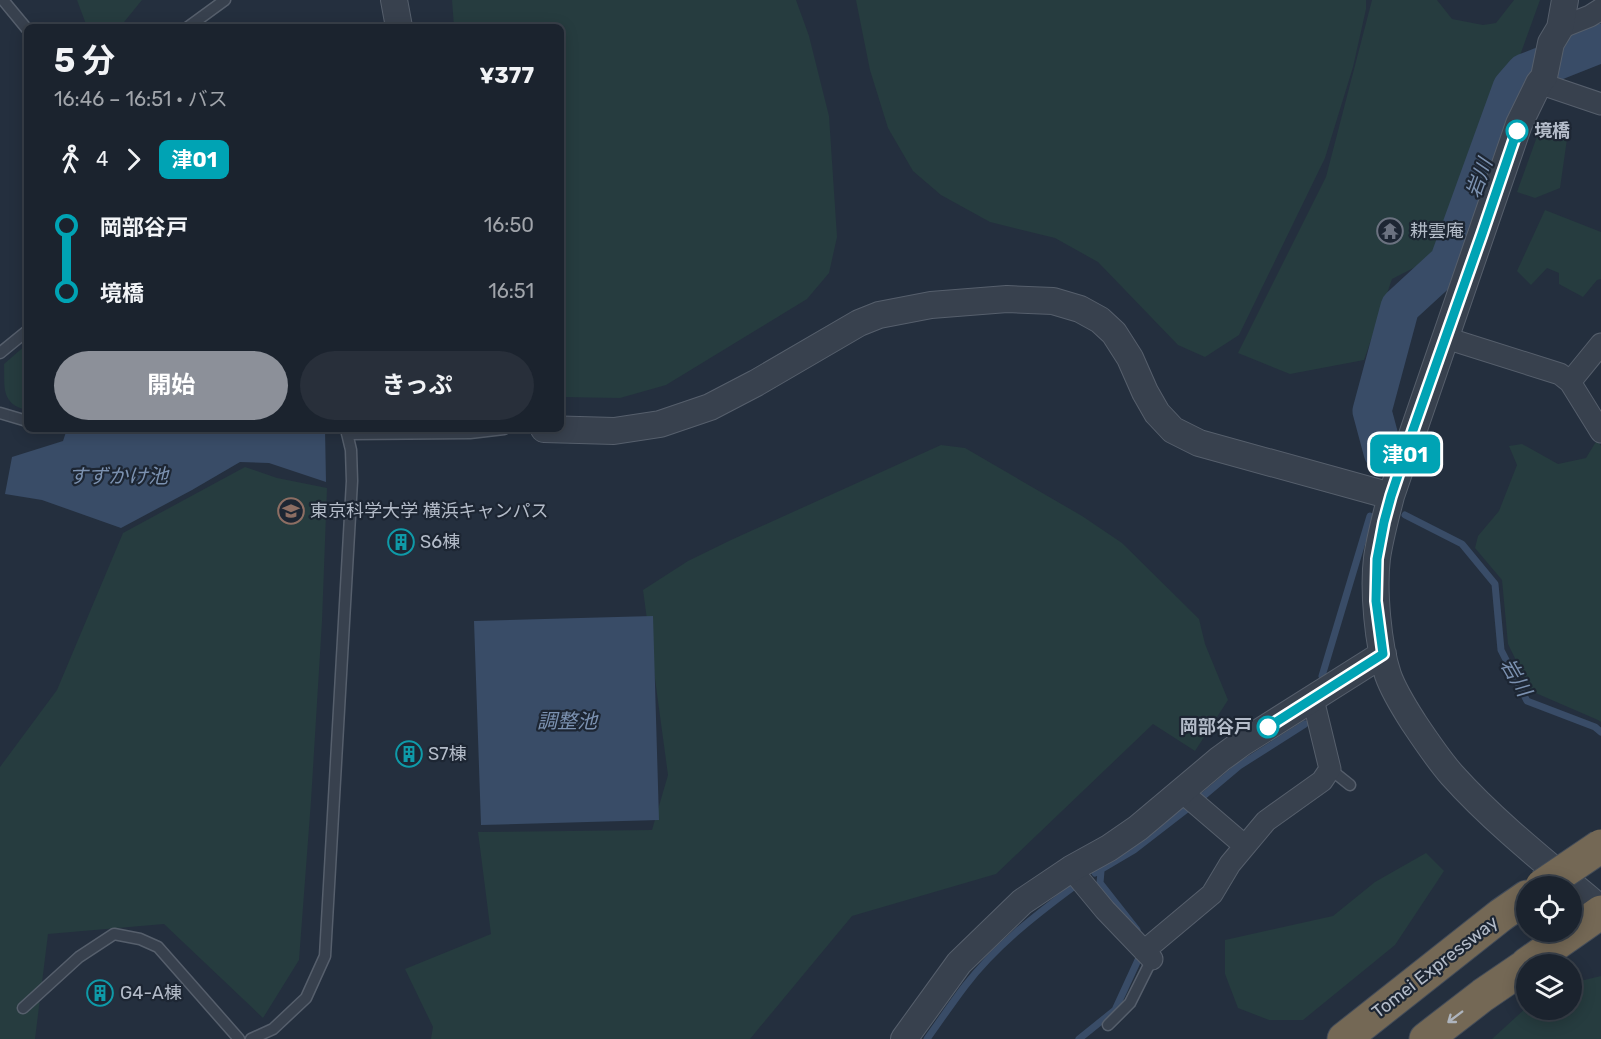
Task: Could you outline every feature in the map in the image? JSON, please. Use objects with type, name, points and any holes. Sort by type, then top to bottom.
[{"type":"highway","points":[[1557,876],[1601,846]]},
{"type":"highway","name":"Tomei Expressway","points":[[1344,1039],[1514,906]]},
{"type":"highway","points":[[1541,954],[1601,910]]},
{"type":"highway","points":[[1426,1039],[1516,972]]},
{"type":"street","points":[[394,0],[398,24]]},
{"type":"street","points":[[1565,0],[1541,80],[1519,124],[1391,496],[1377,559],[1376,601],[1383,654],[1389,677],[1405,709],[1429,746],[1485,808],[1601,910]]},
{"type":"street","points":[[1555,35],[1601,9]]},
{"type":"street","points":[[1541,80],[1601,104]]},
{"type":"street","points":[[564,430],[614,431],[660,424],[710,407],[859,323],[879,315],[931,305],[1007,299],[1053,302],[1080,309],[1100,320],[1114,333],[1130,358],[1157,414],[1173,430],[1199,443],[1391,496]]},
{"type":"street","points":[[1446,338],[1560,374],[1570,382],[1601,432]]},
{"type":"street","points":[[1570,382],[1601,344]]},
{"type":"street","points":[[904,1039],[959,963],[1023,902],[1071,869],[1109,849],[1138,828],[1242,743],[1383,654]]},
{"type":"street","points":[[1071,869],[1105,910],[1148,955],[1212,894],[1230,864],[1266,821],[1322,781],[1330,769],[1313,699]]},
{"type":"street","points":[[1182,792],[1245,846]]},
{"type":"lane","points":[[3,0],[24,24]]},
{"type":"lane","points":[[192,24],[225,0]]},
{"type":"lane","points":[[0,353],[24,333]]},
{"type":"lane","points":[[0,413],[24,420]]},
{"type":"lane","points":[[250,1039],[273,1029],[306,998],[325,956],[352,481],[351,450],[346,432]]},
{"type":"lane","points":[[452,432],[478,432]]},
{"type":"lane","points":[[1330,769],[1350,785]]},
{"type":"lane","points":[[23,1008],[80,957],[114,934],[140,939],[158,947],[238,1039]]},
{"type":"lane","points":[[1108,1025],[1130,1003],[1148,955]]},
{"type":"green space","points":[[77,0],[142,0],[122,24],[86,24]]},
{"type":"green space","points":[[452,0],[796,0],[809,36],[829,116],[837,237],[829,273],[807,299],[666,385],[620,398],[564,397],[564,24],[454,24]]},
{"type":"green space","points":[[856,0],[1366,0],[1366,9],[1353,67],[1325,158],[1239,335],[1205,357],[1178,345],[1098,262],[1055,238],[990,222],[941,195],[913,171],[888,128],[870,70]]},
{"type":"green space","points":[[1372,0],[1437,0],[1452,19],[1483,25],[1496,23],[1514,0],[1540,0],[1518,61],[1435,257],[1392,279],[1364,360],[1290,374],[1238,353],[1326,177]]},
{"type":"green space","points":[[1539,131],[1567,139],[1560,188],[1535,198],[1517,192]]},
{"type":"green space","points":[[1545,210],[1601,232],[1601,279],[1597,280],[1583,297],[1559,284],[1559,273],[1547,268],[1531,285],[1517,271]]},
{"type":"green space","points":[[24,347],[24,409],[8,399],[4,364]]},
{"type":"green space","points":[[1597,440],[1601,446],[1601,722],[1531,691],[1508,644],[1502,580],[1475,548],[1478,536],[1499,511],[1517,465],[1509,446],[1522,444],[1558,464],[1586,458]]},
{"type":"green space","points":[[941,445],[965,448],[1082,516],[1122,543],[1199,619],[1205,644],[1228,700],[1195,751],[1153,724],[996,874],[852,916],[750,1039],[431,1039],[433,1027],[405,969],[491,934],[478,832],[652,830],[668,775],[643,590],[688,561],[731,540]]},
{"type":"green space","points":[[245,467],[277,478],[327,488],[322,621],[299,960],[263,1018],[164,924],[48,934],[35,1039],[0,1039],[0,767],[57,690],[123,533]]},
{"type":"green space","points":[[1426,853],[1444,871],[1395,945],[1303,1020],[1269,1020],[1238,1008],[1225,974],[1225,940],[1333,916],[1375,882]]},
{"type":"green space","points":[[1601,976],[1601,1039],[1492,1039],[1516,1017],[1516,1020],[1582,1020],[1582,981]]},
{"type":"water","name":"すずかけ池","points":[[66,432],[325,432],[326,482],[269,463],[240,462],[121,528],[42,500],[5,494],[12,457],[63,441]]},
{"type":"water","name":"調整池","points":[[653,616],[659,820],[481,825],[474,621]]},
{"type":"waterway","name":"岩川","points":[[1383,452],[1372,411],[1400,307],[1449,262],[1512,88],[1525,73],[1601,43]]},
{"type":"waterway","name":"岩川","points":[[1405,515],[1462,544],[1495,584],[1501,650],[1527,701],[1595,727],[1601,732]]},
{"type":"waterway","points":[[1322,676],[1370,516]]},
{"type":"waterway","points":[[1201,798],[1239,766],[1305,724]]},
{"type":"waterway","points":[[1095,873],[1134,850],[1187,809]]},
{"type":"waterway","points":[[1101,871],[1100,883],[1137,930]]},
{"type":"waterway","points":[[927,1039],[965,986],[989,958],[1029,921],[1072,888]]},
{"type":"waterway","points":[[1079,1039],[1115,1010],[1138,960]]},
{"type":"bus line","name":"津01","points":[[1268,727],[1383,654],[1376,601],[1377,559],[1384,522],[1413,430],[1517,131]]},
{"type":"place","name":"境橋","points":[[1517,131]]},
{"type":"place","name":"耕雲庵","points":[[1390,231]]},
{"type":"place","name":"東京科学大学 横浜キャンパス","points":[[291,511]]},
{"type":"place","name":"S6棟","points":[[401,542]]},
{"type":"place","name":"岡部谷戸","points":[[1268,727]]},
{"type":"place","name":"S7棟","points":[[409,754]]},
{"type":"place","name":"G4-A棟","points":[[100,993]]}]
